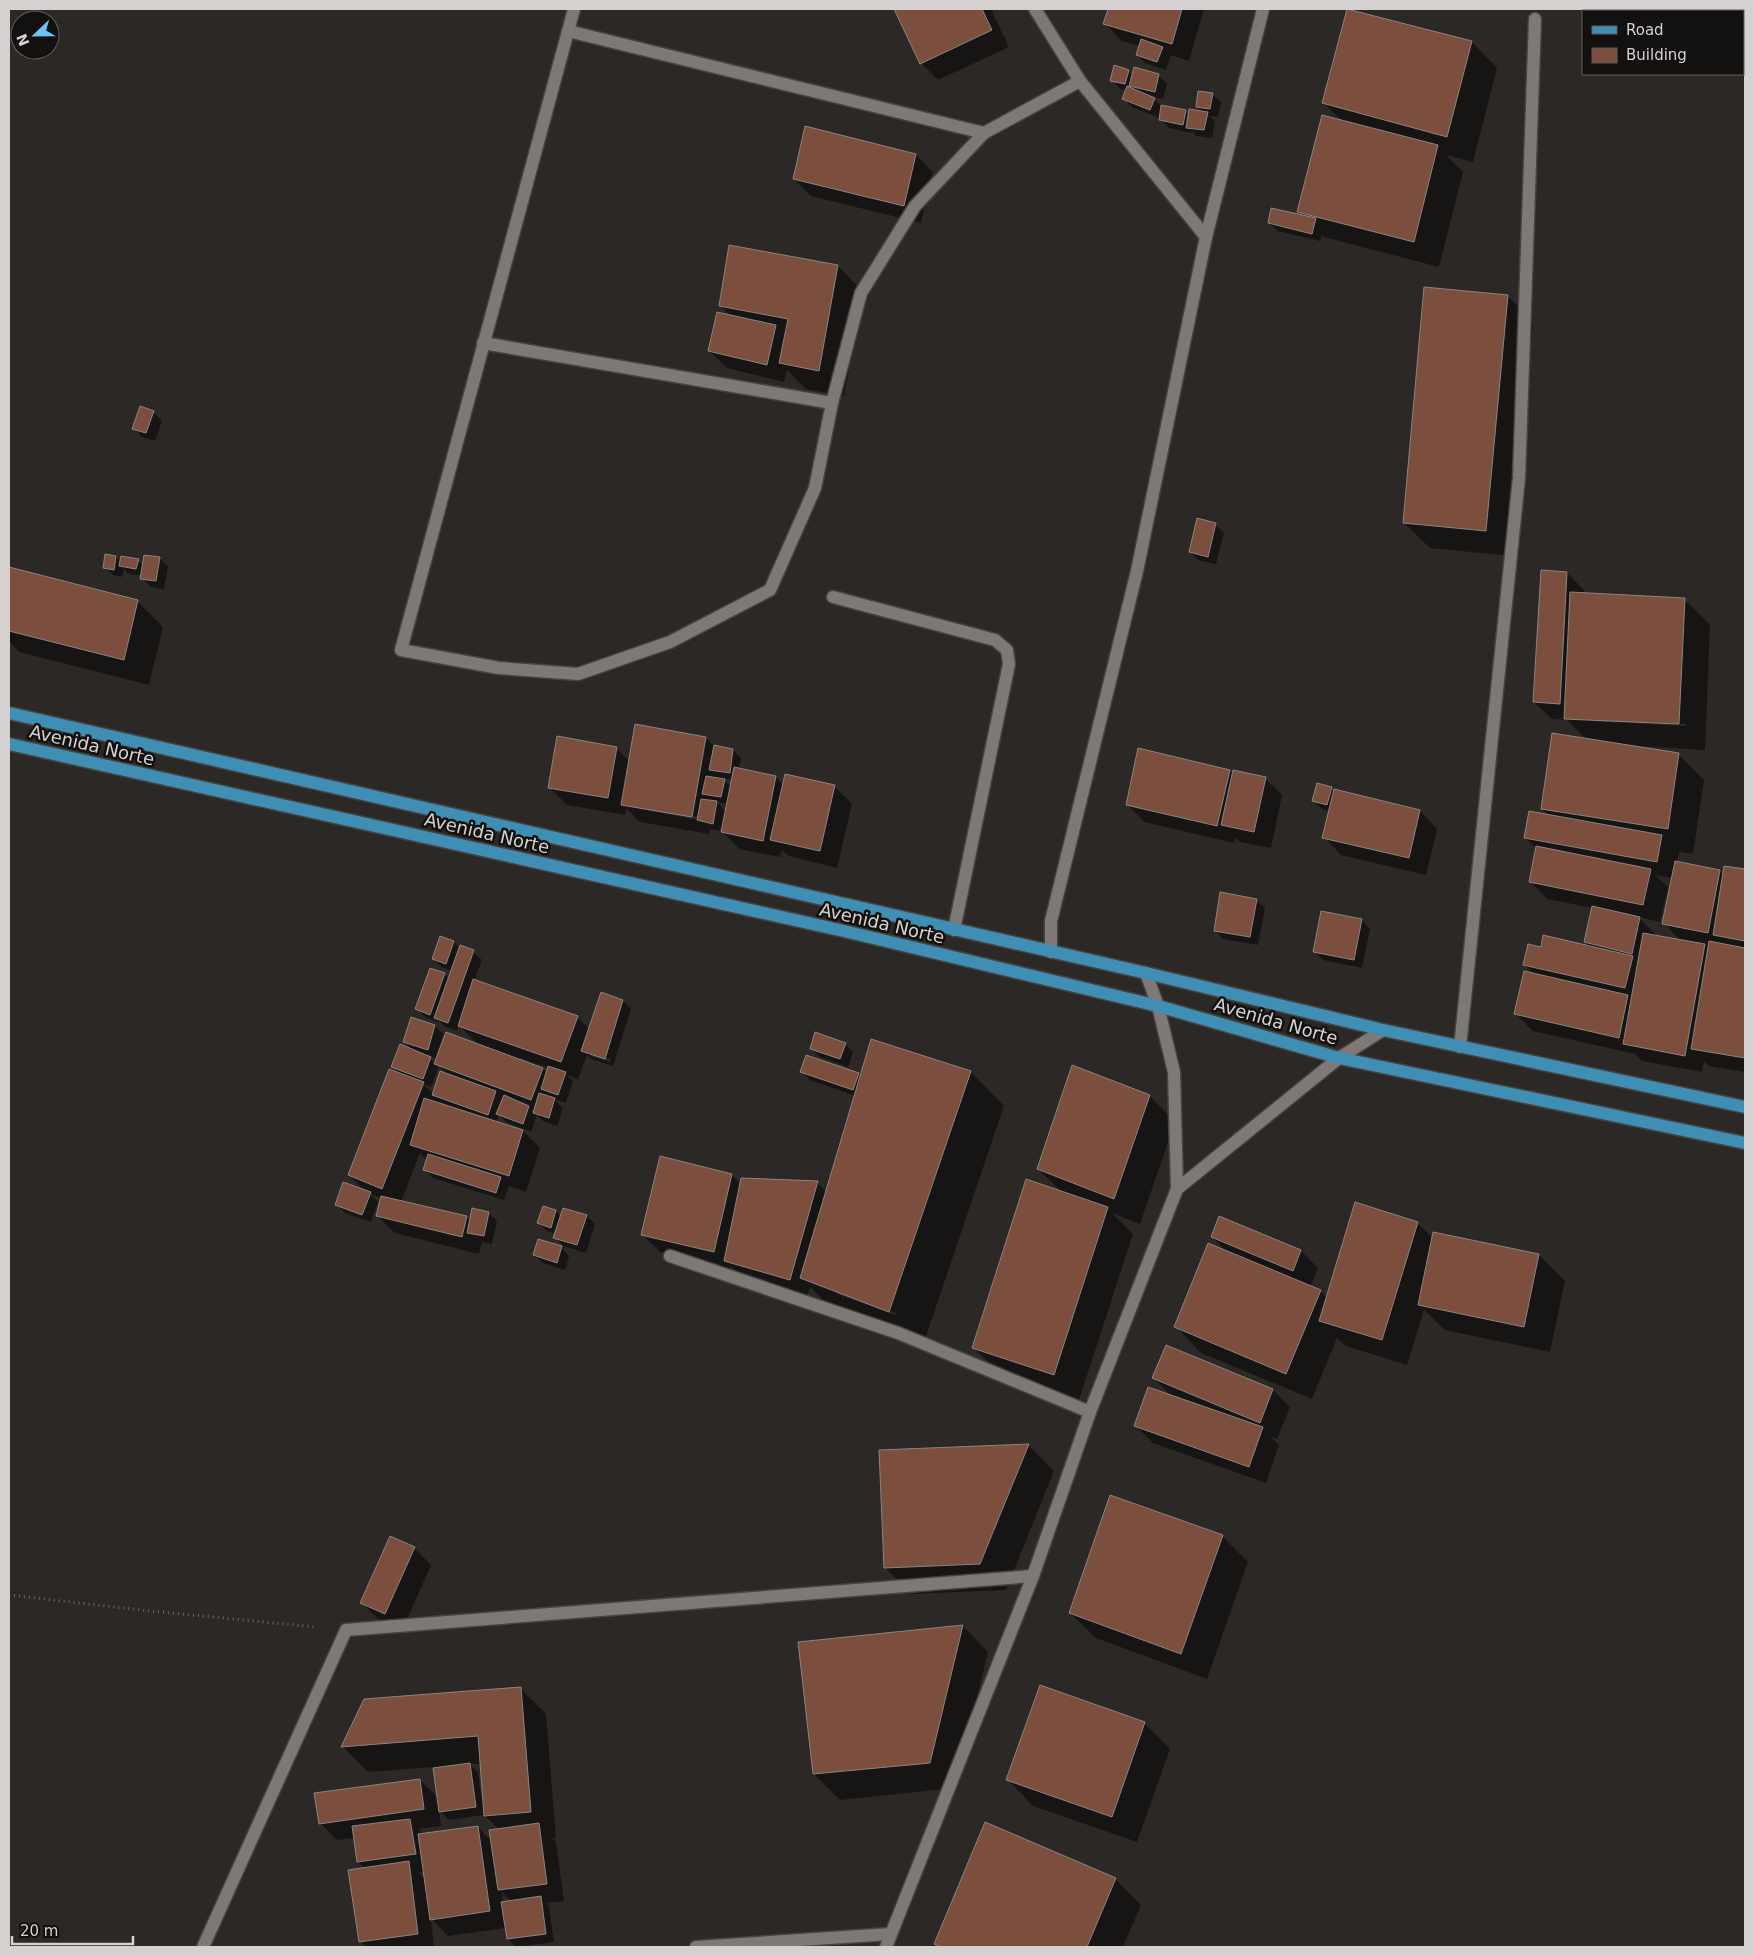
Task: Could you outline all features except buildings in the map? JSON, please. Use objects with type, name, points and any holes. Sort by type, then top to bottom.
[{"type":"main road","name":"Avenida Norte","points":[[9,714],[1146,973],[1383,1030],[1745,1107]]},
{"type":"main road","name":"Avenida Norte","points":[[9,744],[844,932],[1158,1006],[1339,1058],[1745,1143]]},
{"type":"street","points":[[574,9],[401,650],[499,668],[578,674],[670,642],[770,590],[815,488],[832,404],[860,293],[915,206],[984,133],[1080,81]]},
{"type":"street","points":[[1035,9],[1080,81],[1206,237]]},
{"type":"street","points":[[1050,952],[1051,921],[1137,571],[1206,237],[1263,9]]},
{"type":"street","points":[[1460,1046],[1519,478],[1535,19]]},
{"type":"street","points":[[568,31],[984,133]]},
{"type":"street","points":[[484,343],[832,404]]},
{"type":"street","points":[[833,597],[995,640],[1007,650],[1010,664],[954,930]]},
{"type":"street","points":[[886,1947],[1033,1576],[1090,1412],[1177,1189],[1174,1072],[1158,1006],[1146,973]]},
{"type":"street","points":[[1177,1189],[1339,1058],[1383,1030]]},
{"type":"street","points":[[670,1256],[898,1332],[1090,1412]]},
{"type":"street","points":[[204,1947],[346,1630],[1033,1576]]},
{"type":"street","points":[[696,1947],[890,1934]]},
{"type":"path","points":[[9,1595],[150,1612],[346,1630]]}]
